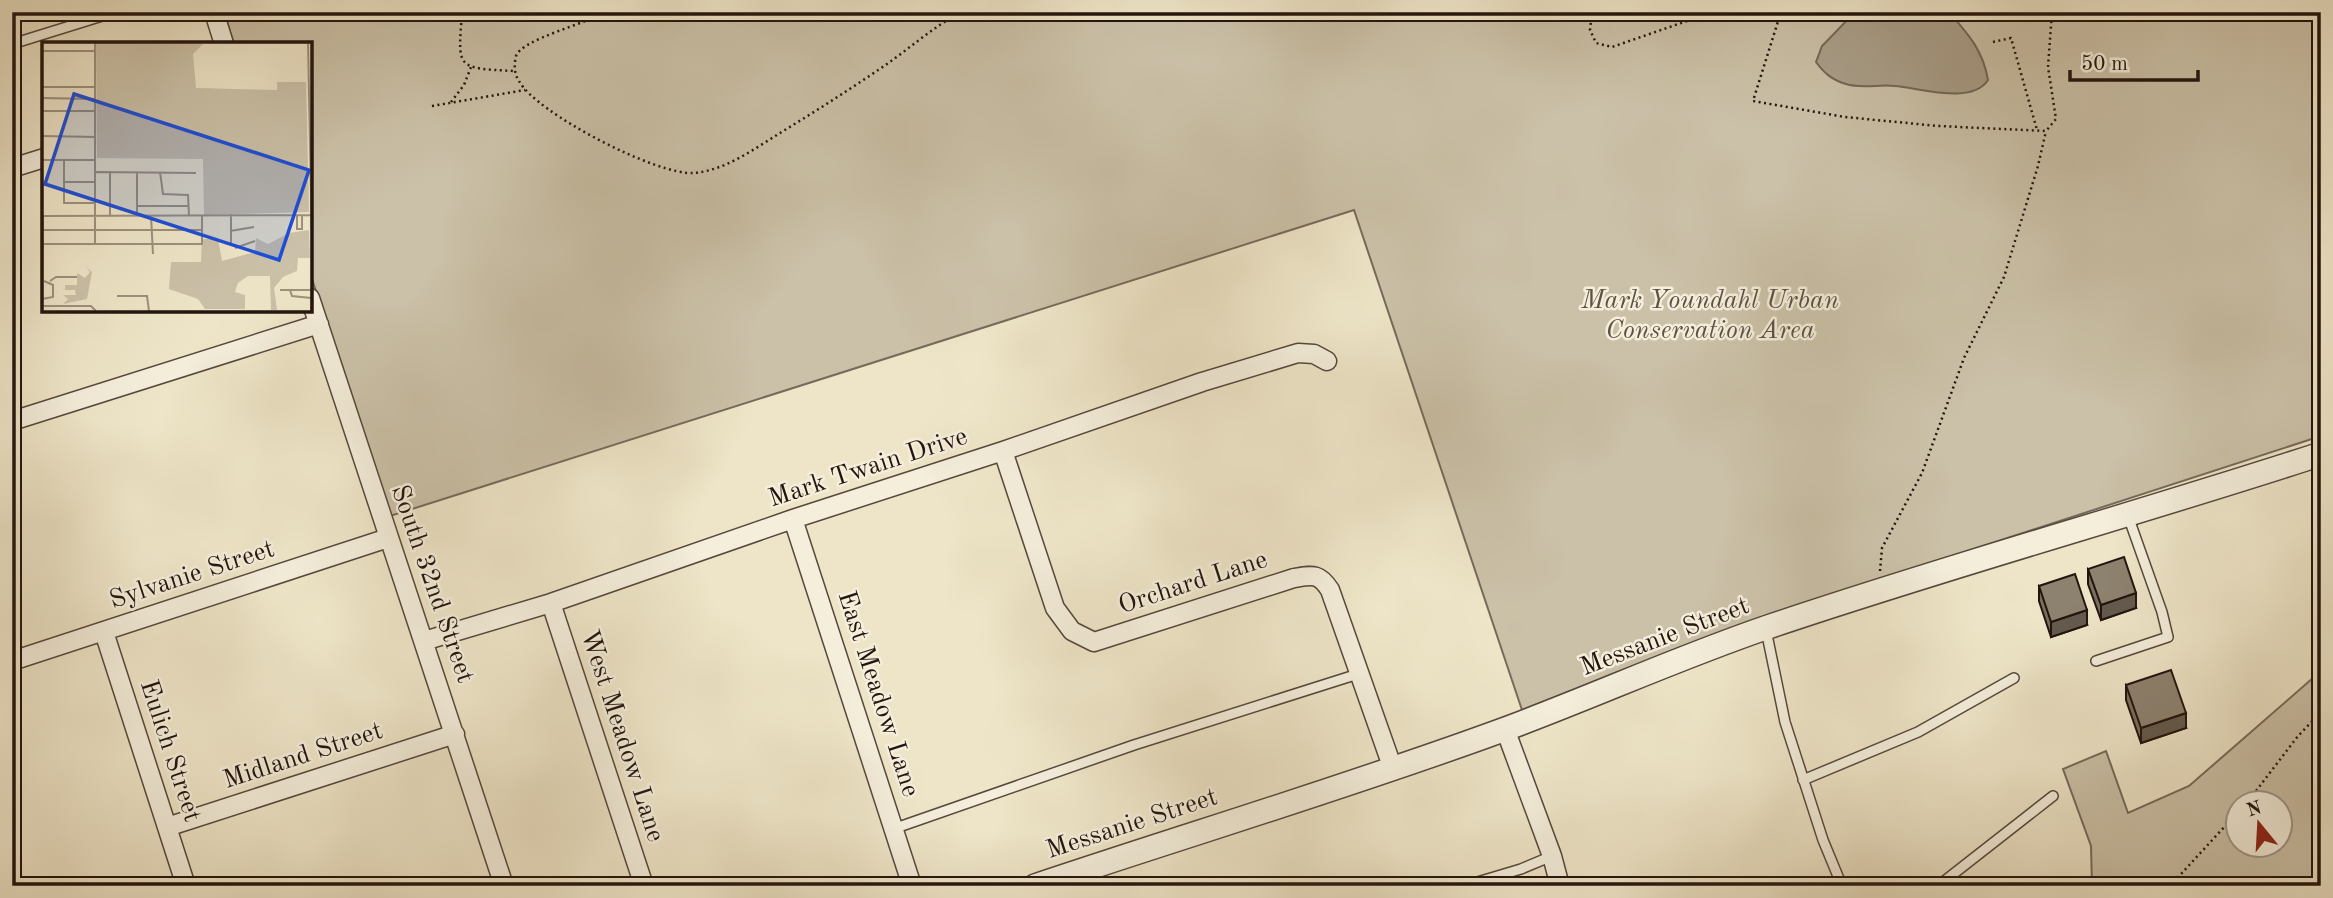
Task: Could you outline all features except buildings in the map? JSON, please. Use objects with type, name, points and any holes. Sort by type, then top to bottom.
[{"type":"street","points":[[214,12],[224,42]]},
{"type":"street","points":[[12,168],[42,159]]},
{"type":"street","name":"South 32nd Street","points":[[312,304],[504,886]]},
{"type":"street","points":[[12,421],[318,324]]},
{"type":"street","name":"Mark Twain Drive","points":[[424,641],[551,603],[793,519],[1003,452],[1202,382],[1298,353],[1314,354],[1327,361]]},
{"type":"street","name":"Orchard Lane","points":[[1003,452],[1055,607],[1072,631],[1094,642],[1294,578],[1311,575],[1322,579],[1330,590],[1393,769]]},
{"type":"street","name":"Messanie Street","points":[[1047,884],[1393,769],[1505,729],[1679,659],[1766,628],[1953,566],[2321,454]]},
{"type":"street","name":"East Meadow Lane","points":[[793,519],[912,886]]},
{"type":"street","name":"Sylvanie Street","points":[[12,661],[388,538]]},
{"type":"street","name":"West Meadow Lane","points":[[551,603],[644,886]]},
{"type":"street","name":"Eulich Street","points":[[104,632],[186,886]]},
{"type":"street","points":[[1505,729],[1552,856],[1560,886]]},
{"type":"street","name":"Midland Street","points":[[167,827],[455,734]]},
{"type":"lane","points":[[12,44],[115,12]]},
{"type":"lane","points":[[2096,661],[2168,637],[2162,612],[2127,514]]},
{"type":"lane","points":[[1766,628],[1785,722],[1823,840],[1842,886]]},
{"type":"lane","points":[[893,829],[1134,745],[1358,674]]},
{"type":"lane","points":[[1803,780],[1918,732],[2014,678]]},
{"type":"lane","points":[[1938,886],[2053,796]]},
{"type":"lane","points":[[1464,886],[1521,869],[1552,856]]},
{"type":"path","points":[[462,12],[459,50],[463,62],[471,67],[514,71]]},
{"type":"path","points":[[605,12],[566,30],[529,42],[517,54],[514,71],[525,90],[555,115],[653,165],[692,173],[717,167],[744,155],[847,92],[959,12]]},
{"type":"path","points":[[1592,12],[1590,30],[1596,43],[1612,47],[1687,21],[1702,12]]},
{"type":"path","points":[[1781,12],[1753,101],[1845,117],[1938,126],[2046,131]]},
{"type":"path","points":[[1882,548],[1923,473],[1964,358],[2004,277],[2046,131],[2056,119],[2048,67],[2052,12]]},
{"type":"path","points":[[1993,42],[2011,38],[2037,130]]},
{"type":"path","points":[[451,102],[464,85],[471,67]]},
{"type":"path","points":[[432,106],[525,90]]},
{"type":"path","points":[[2256,790],[2298,736],[2321,712]]},
{"type":"path","points":[[2170,886],[2224,827]]},
{"type":"green space","name":"Mark Youndahl Urban Conservation Area","points":[[224,12],[2321,12],[2321,436],[1752,621],[1522,710],[1354,210],[390,516],[312,279],[312,42],[233,42]]},
{"type":"green space","points":[[2321,671],[2321,886],[2092,886],[2091,846],[2063,769],[2106,751],[2128,813],[2189,786]]},
{"type":"shaded area","points":[[1855,12],[1949,12],[1978,51],[1988,80],[1980,88],[1970,92],[1945,93],[1906,87],[1858,86],[1837,80],[1825,73],[1816,62],[1822,46]]}]
